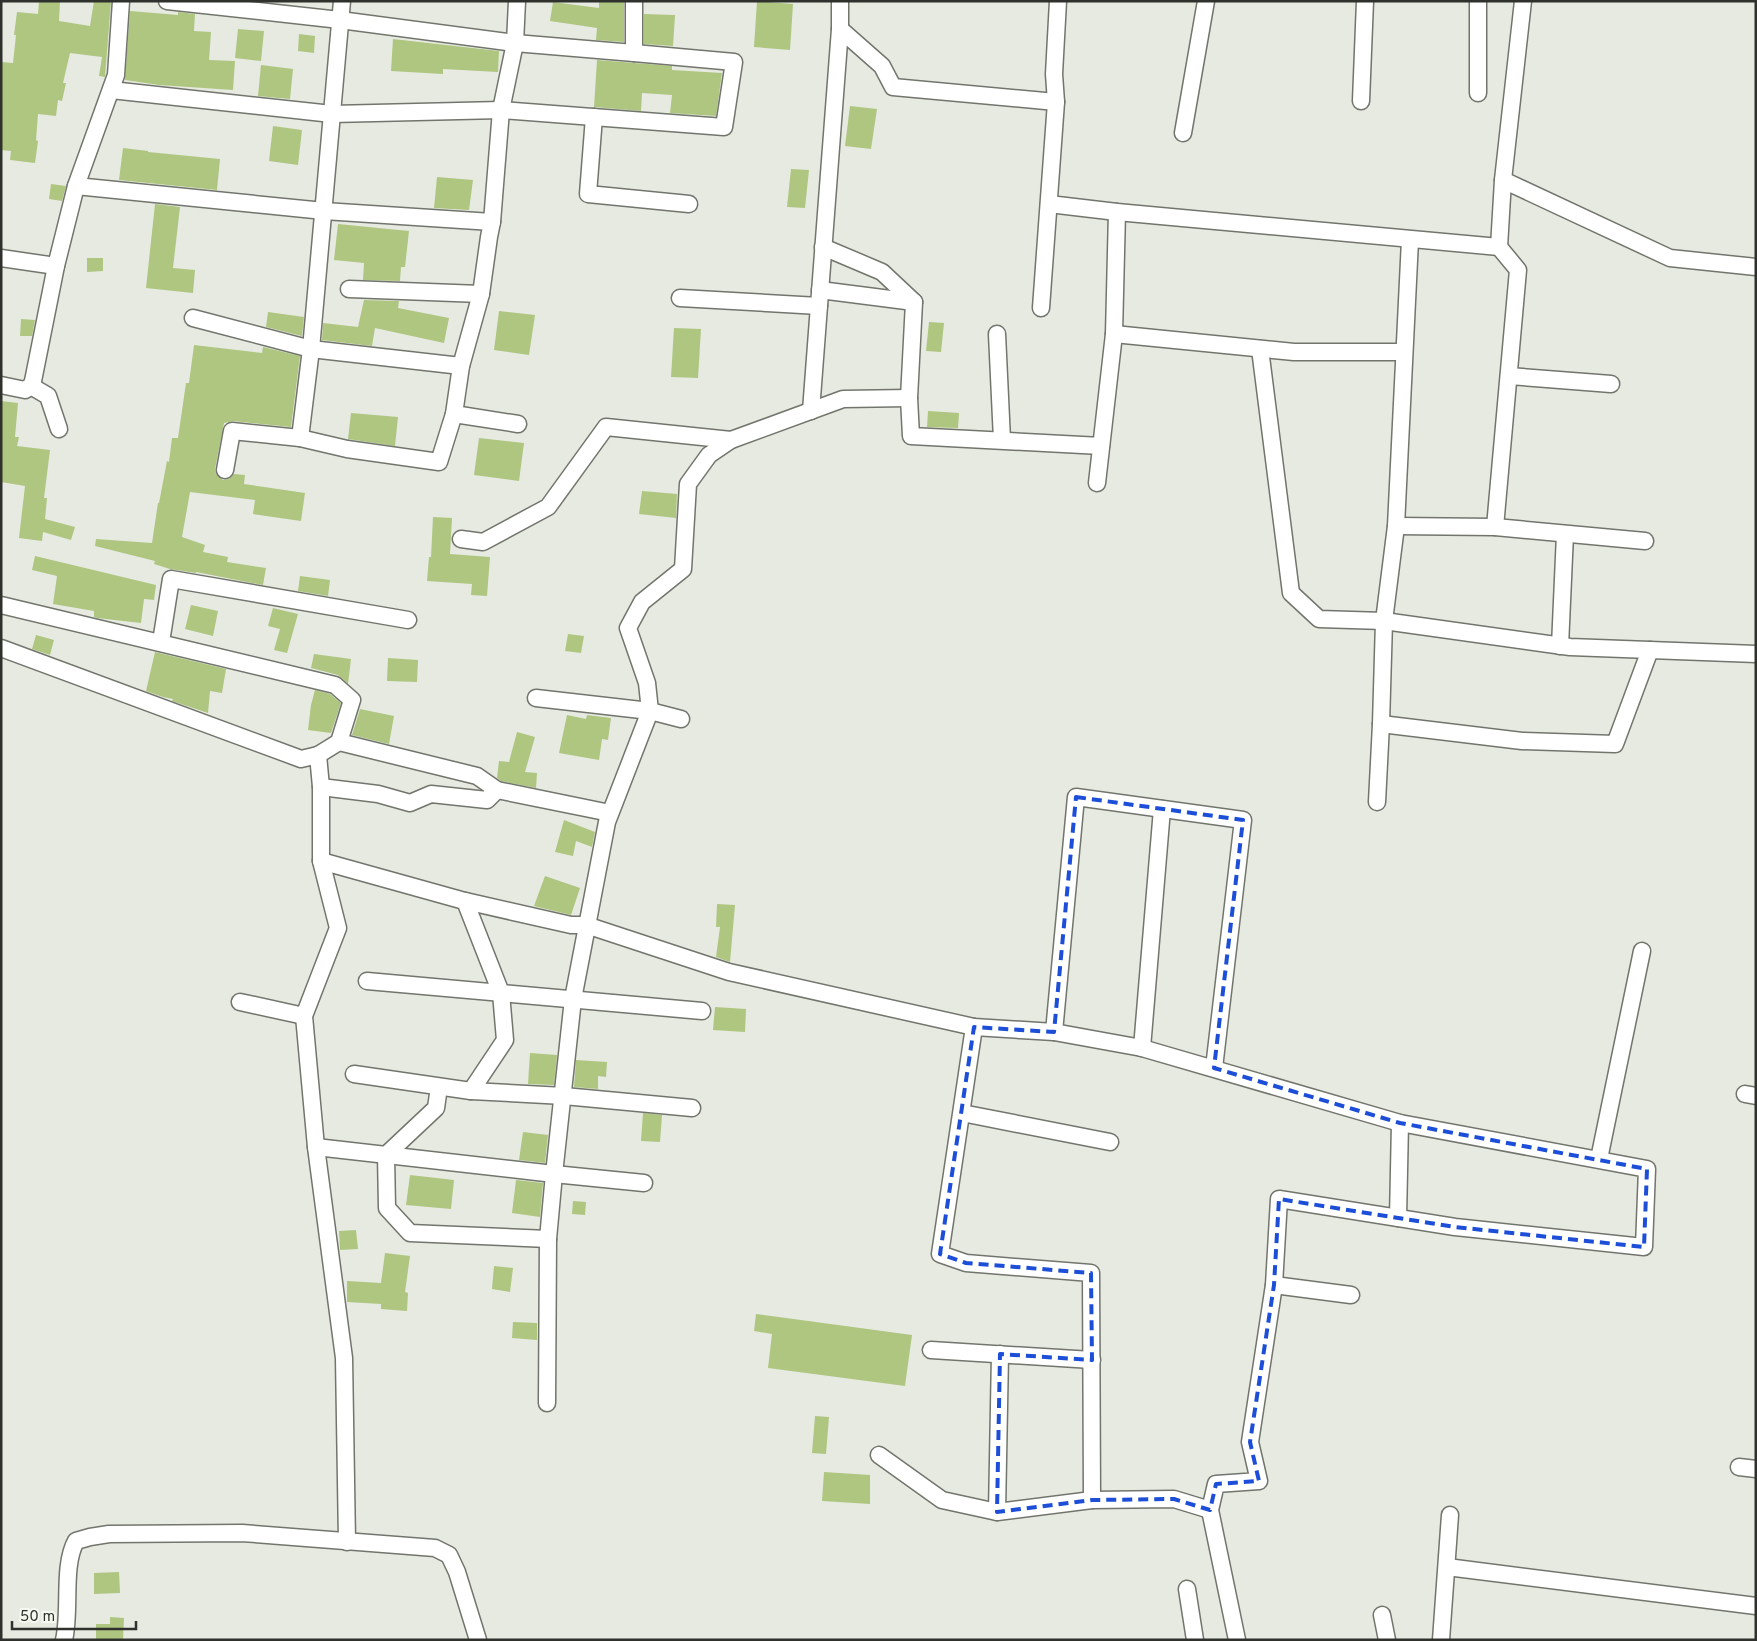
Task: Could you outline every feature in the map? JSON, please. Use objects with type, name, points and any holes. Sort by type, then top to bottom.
[{"type":"street","points":[[1,385],[25,390],[34,381],[56,266],[76,186],[116,75],[121,1]]},
{"type":"street","points":[[111,90],[332,114],[501,110],[724,127],[734,62],[514,43],[340,20],[167,1]]},
{"type":"street","points":[[300,438],[311,349],[342,1]]},
{"type":"street","points":[[225,470],[232,431],[300,438],[347,449],[439,462],[454,414],[461,366],[480,294],[492,222],[501,110],[514,43],[517,1]]},
{"type":"street","points":[[634,1],[634,53]]},
{"type":"street","points":[[812,411],[840,29],[840,1]]},
{"type":"street","points":[[1041,308],[1056,102],[1054,74],[1058,1]]},
{"type":"street","points":[[1183,133],[1206,1]]},
{"type":"street","points":[[1361,101],[1365,1]]},
{"type":"street","points":[[1478,1],[1478,93]]},
{"type":"street","points":[[1498,247],[1503,180],[1523,1]]},
{"type":"street","points":[[840,29],[882,66],[893,87],[1056,102]]},
{"type":"street","points":[[594,117],[588,194],[689,204]]},
{"type":"street","points":[[1503,180],[1670,258],[1756,267]]},
{"type":"street","points":[[76,186],[324,211],[492,222]]},
{"type":"street","points":[[1050,204],[1117,212],[1498,247],[1518,270],[1495,527]]},
{"type":"street","points":[[1097,483],[1114,334],[1117,212]]},
{"type":"street","points":[[1377,802],[1384,621],[1396,526],[1403,352],[1410,240]]},
{"type":"street","points":[[823,247],[882,272],[914,302],[909,398],[911,436],[1101,446]]},
{"type":"street","points":[[1,258],[56,266]]},
{"type":"street","points":[[349,289],[480,294]]},
{"type":"street","points":[[680,298],[819,298],[914,302]]},
{"type":"street","points":[[194,318],[311,349],[461,366]]},
{"type":"street","points":[[997,334],[1002,440]]},
{"type":"street","points":[[1114,334],[1294,352],[1403,352]]},
{"type":"street","points":[[1260,349],[1291,593],[1319,619],[1384,621],[1560,646],[1756,654]]},
{"type":"street","points":[[1509,376],[1611,384]]},
{"type":"street","points":[[31,386],[48,396],[59,429]]},
{"type":"street","points":[[547,1403],[548,1239],[573,999],[607,822],[650,711],[647,683],[628,628],[642,602],[683,569],[688,484],[709,455],[731,440],[843,399],[909,398]]},
{"type":"street","points":[[454,414],[518,424]]},
{"type":"street","points":[[461,539],[483,542],[548,507],[606,427],[731,440]]},
{"type":"street","points":[[1396,526],[1495,527],[1645,541]]},
{"type":"street","points":[[1560,646],[1565,534]]},
{"type":"street","points":[[161,642],[172,579],[408,620]]},
{"type":"street","points":[[1,605],[335,685],[352,700],[340,742],[318,755],[302,759],[1,648]]},
{"type":"street","points":[[1381,724],[1522,741],[1615,744],[1650,650]]},
{"type":"street","points":[[536,698],[650,711],[681,719]]},
{"type":"street","points":[[340,742],[477,776],[497,790],[610,813]]},
{"type":"street","points":[[318,755],[321,787],[321,862],[338,928],[304,1016],[316,1146],[344,1358],[347,1542]]},
{"type":"street","points":[[321,787],[378,794],[410,802],[431,794],[487,800],[497,790]]},
{"type":"street","points":[[1054,1032],[1076,797],[1243,820],[1214,1068]]},
{"type":"street","points":[[1142,1048],[1162,809]]},
{"type":"street","points":[[321,862],[465,901],[571,925],[586,925],[729,972],[974,1027],[1054,1032],[1142,1048],[1400,1122],[1647,1169],[1644,1247],[1455,1228],[1279,1199],[1274,1285],[1250,1442],[1259,1482],[1216,1484],[1210,1510],[1237,1640]]},
{"type":"street","points":[[465,901],[502,993],[505,1040],[471,1091]]},
{"type":"street","points":[[1598,1160],[1642,951]]},
{"type":"street","points":[[367,981],[702,1011]]},
{"type":"street","points":[[240,1002],[304,1016]]},
{"type":"street","points":[[974,1027],[940,1254],[966,1263],[1091,1273],[1092,1500]]},
{"type":"street","points":[[354,1074],[471,1091],[564,1096],[692,1108]]},
{"type":"street","points":[[439,1087],[436,1108],[386,1155],[387,1208],[410,1233],[548,1239]]},
{"type":"street","points":[[962,1113],[1110,1142]]},
{"type":"street","points":[[1398,1218],[1400,1122]]},
{"type":"street","points":[[316,1146],[644,1183]]},
{"type":"street","points":[[1274,1285],[1351,1295]]},
{"type":"street","points":[[931,1350],[1092,1360]]},
{"type":"street","points":[[997,1512],[1000,1354]]},
{"type":"street","points":[[879,1455],[942,1500],[997,1512],[1092,1500],[1174,1499],[1210,1510]]},
{"type":"street","points":[[1739,1468],[1756,1469]]},
{"type":"street","points":[[1441,1640],[1450,1515]]},
{"type":"street","points":[[64,1640],[66,1630],[66,1598],[72,1549],[76,1541],[109,1534],[242,1533],[435,1548],[449,1555],[457,1572],[478,1640]]},
{"type":"street","points":[[1446,1567],[1756,1606]]},
{"type":"street","points":[[1187,1589],[1195,1640]]},
{"type":"street","points":[[1382,1615],[1387,1640]]},
{"type":"highlighted area","points":[[1076,797],[1243,820],[1214,1068],[1400,1123],[1647,1169],[1644,1247],[1455,1227],[1279,1199],[1274,1285],[1250,1442],[1259,1481],[1216,1484],[1210,1510],[1174,1499],[1092,1500],[997,1512],[1000,1354],[1092,1360],[1091,1273],[966,1263],[940,1254],[974,1027],[1054,1032]]},
{"type":"building","points":[[39,1],[60,1],[59,21],[90,26],[94,1],[111,1],[105,77],[99,76],[102,57],[70,53],[63,83],[66,83],[62,101],[58,100],[56,116],[38,114],[36,140],[38,141],[35,163],[10,160],[11,151],[1,150],[1,62],[13,63],[17,12],[38,14]]},
{"type":"building","points":[[599,1],[624,1],[624,42],[596,40],[597,28],[550,21],[553,2],[599,8]]},
{"type":"building","points":[[757,1],[793,4],[790,50],[754,47]]},
{"type":"building","points":[[130,11],[178,15],[178,12],[195,14],[194,31],[211,32],[209,60],[235,61],[233,90],[159,85],[125,80]]},
{"type":"building","points":[[644,14],[675,15],[673,46],[644,44]]},
{"type":"building","points":[[238,29],[264,31],[261,61],[235,58]]},
{"type":"building","points":[[299,34],[315,36],[314,53],[298,51]]},
{"type":"building","points":[[393,39],[499,51],[498,72],[443,69],[443,74],[391,71]]},
{"type":"building","points":[[597,60],[672,66],[672,70],[722,73],[716,116],[670,113],[672,95],[642,93],[641,111],[594,107]]},
{"type":"building","points":[[261,65],[293,69],[290,99],[258,96]]},
{"type":"building","points":[[850,106],[877,109],[871,149],[845,146]]},
{"type":"building","points":[[273,126],[302,130],[298,165],[269,161]]},
{"type":"building","points":[[123,148],[220,159],[217,190],[119,180]]},
{"type":"building","points":[[791,169],[809,170],[805,208],[787,207]]},
{"type":"building","points":[[437,177],[473,180],[469,210],[434,208]]},
{"type":"building","points":[[51,184],[66,186],[62,201],[49,199]]},
{"type":"building","points":[[155,204],[180,207],[173,268],[195,270],[193,293],[146,288]]},
{"type":"building","points":[[338,224],[409,231],[405,267],[401,267],[400,281],[363,280],[364,263],[334,260]]},
{"type":"building","points":[[87,258],[103,258],[103,271],[87,272]]},
{"type":"building","points":[[364,300],[399,301],[398,308],[449,318],[444,343],[375,328],[372,346],[322,340],[323,323],[358,327]]},
{"type":"building","points":[[499,311],[535,315],[529,355],[494,350]]},
{"type":"building","points":[[268,312],[304,317],[302,336],[266,327]]},
{"type":"building","points":[[21,319],[35,320],[32,336],[20,336]]},
{"type":"building","points":[[929,322],[944,323],[941,352],[926,351]]},
{"type":"building","points":[[674,328],[701,329],[698,378],[671,377]]},
{"type":"building","points":[[194,345],[262,353],[263,347],[300,356],[291,427],[233,421],[224,423],[215,469],[216,474],[223,480],[229,479],[234,474],[245,475],[244,484],[305,493],[301,521],[253,514],[255,500],[190,492],[182,537],[205,545],[203,552],[228,557],[227,562],[266,568],[263,585],[170,569],[154,564],[155,561],[95,546],[96,539],[152,543],[158,503],[167,461],[169,462],[172,438],[178,438],[186,383],[189,383]]},
{"type":"building","points":[[1,401],[18,403],[15,437],[19,437],[17,446],[50,450],[44,498],[47,498],[45,519],[75,527],[71,540],[43,532],[42,541],[19,538],[25,486],[1,482]]},
{"type":"building","points":[[928,411],[959,413],[958,428],[927,427]]},
{"type":"building","points":[[351,413],[398,417],[395,446],[348,439]]},
{"type":"building","points":[[479,438],[524,443],[519,481],[474,475]]},
{"type":"building","points":[[642,491],[677,494],[676,518],[639,514]]},
{"type":"building","points":[[433,517],[452,518],[450,554],[490,557],[487,596],[471,595],[472,584],[427,581],[429,557],[431,557]]},
{"type":"building","points":[[35,556],[156,585],[154,600],[144,599],[141,623],[97,618],[94,617],[94,611],[53,604],[57,576],[32,570]]},
{"type":"building","points":[[300,576],[330,580],[328,596],[298,591]]},
{"type":"building","points":[[191,605],[218,611],[213,636],[185,629]]},
{"type":"building","points":[[273,608],[298,614],[287,653],[274,650],[280,629],[268,626]]},
{"type":"building","points":[[568,634],[584,636],[581,653],[565,651]]},
{"type":"building","points":[[36,635],[54,640],[50,655],[32,649]]},
{"type":"building","points":[[155,652],[226,669],[222,693],[210,691],[208,713],[146,691]]},
{"type":"building","points":[[314,654],[351,659],[348,684],[338,675],[311,668]]},
{"type":"building","points":[[388,658],[418,660],[417,682],[387,681]]},
{"type":"building","points":[[315,690],[330,694],[341,703],[331,733],[308,730]]},
{"type":"building","points":[[360,709],[394,716],[389,744],[352,735]]},
{"type":"building","points":[[567,715],[586,719],[587,715],[611,718],[608,740],[602,739],[599,760],[559,753]]},
{"type":"building","points":[[517,732],[535,737],[525,772],[537,773],[536,788],[501,781],[497,778],[499,761],[509,762]]},
{"type":"building","points":[[564,820],[595,832],[592,847],[576,841],[573,856],[555,852]]},
{"type":"building","points":[[545,876],[580,888],[571,915],[534,906]]},
{"type":"building","points":[[717,904],[735,905],[730,962],[716,957],[720,927],[716,927]]},
{"type":"building","points":[[715,1007],[746,1009],[745,1032],[713,1030]]},
{"type":"building","points":[[530,1053],[557,1055],[554,1085],[528,1084]]},
{"type":"building","points":[[576,1060],[607,1062],[606,1077],[598,1076],[598,1089],[574,1087]]},
{"type":"building","points":[[643,1113],[662,1115],[660,1142],[641,1141]]},
{"type":"building","points":[[523,1132],[548,1135],[545,1163],[519,1160]]},
{"type":"building","points":[[410,1175],[454,1180],[451,1209],[406,1205]]},
{"type":"building","points":[[516,1180],[543,1183],[540,1217],[512,1213]]},
{"type":"building","points":[[573,1201],[586,1202],[585,1215],[572,1214]]},
{"type":"building","points":[[356,1230],[358,1249],[340,1250],[339,1231]]},
{"type":"building","points":[[385,1253],[410,1256],[405,1292],[408,1293],[407,1311],[381,1309],[381,1304],[347,1302],[347,1281],[381,1283]]},
{"type":"building","points":[[494,1266],[513,1268],[510,1292],[492,1289]]},
{"type":"building","points":[[756,1314],[912,1335],[905,1386],[768,1368],[772,1334],[754,1331]]},
{"type":"building","points":[[513,1322],[537,1323],[537,1340],[512,1338]]},
{"type":"building","points":[[815,1416],[829,1417],[826,1454],[812,1453]]},
{"type":"building","points":[[824,1472],[870,1475],[870,1504],[822,1501]]},
{"type":"building","points":[[119,1572],[120,1593],[94,1594],[94,1573]]},
{"type":"building","points":[[110,1617],[124,1618],[123,1640],[96,1640],[96,1624],[110,1624]]}]
